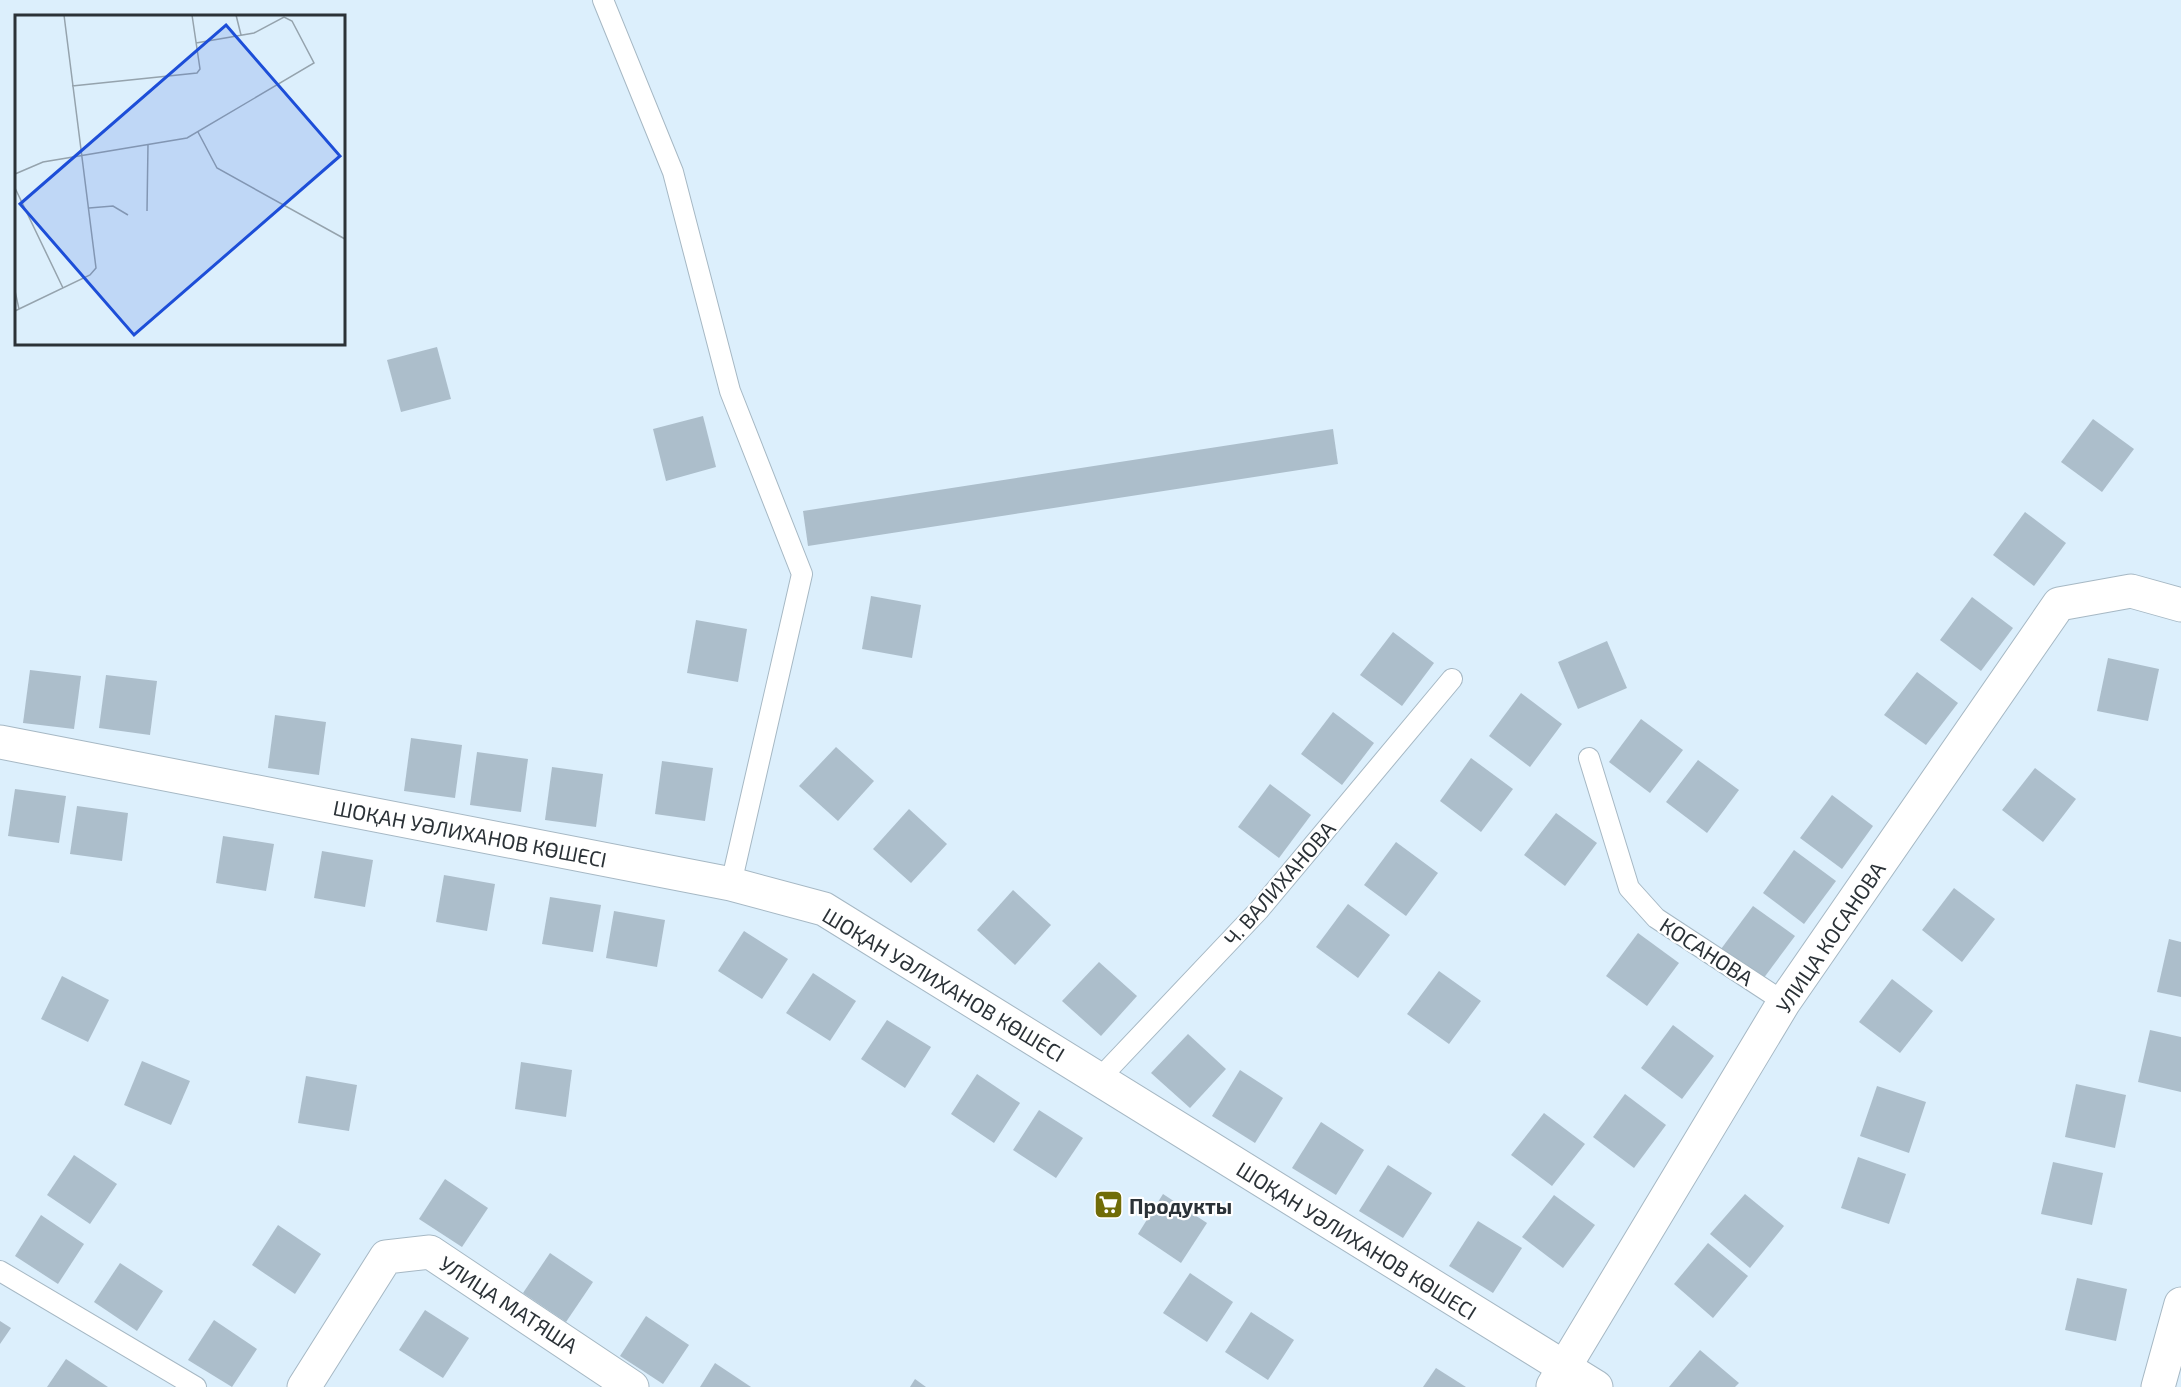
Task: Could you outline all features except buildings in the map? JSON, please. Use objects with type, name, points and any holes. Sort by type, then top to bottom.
[{"type":"street","name":"УЛИЦА КОСАНОВА","points":[[1558,1378],[1784,1002],[2059,604],[2131,591],[2181,605]]},
{"type":"street","name":"ШОҚАН УӘЛИХАНОВ КӨШЕСІ","points":[[0,742],[731,884],[824,909],[1098,1079],[1558,1378],[1596,1387]]},
{"type":"street","name":"УЛИЦА МАТЯША","points":[[304,1387],[386,1257],[430,1252],[632,1387]]},
{"type":"street","points":[[2158,1387],[2181,1304]]},
{"type":"lane","points":[[603,0],[673,172],[730,391],[802,574],[731,884]]},
{"type":"lane","name":"Ч. ВАЛИХАНОВА","points":[[1098,1079],[1259,910],[1452,679]]},
{"type":"lane","name":"КОСАНОВА","points":[[1589,758],[1629,888],[1656,918],[1784,1002]]},
{"type":"lane","points":[[0,1271],[196,1387]]},
{"type":"place","name":"Продукты","points":[[1108,1205]]}]
